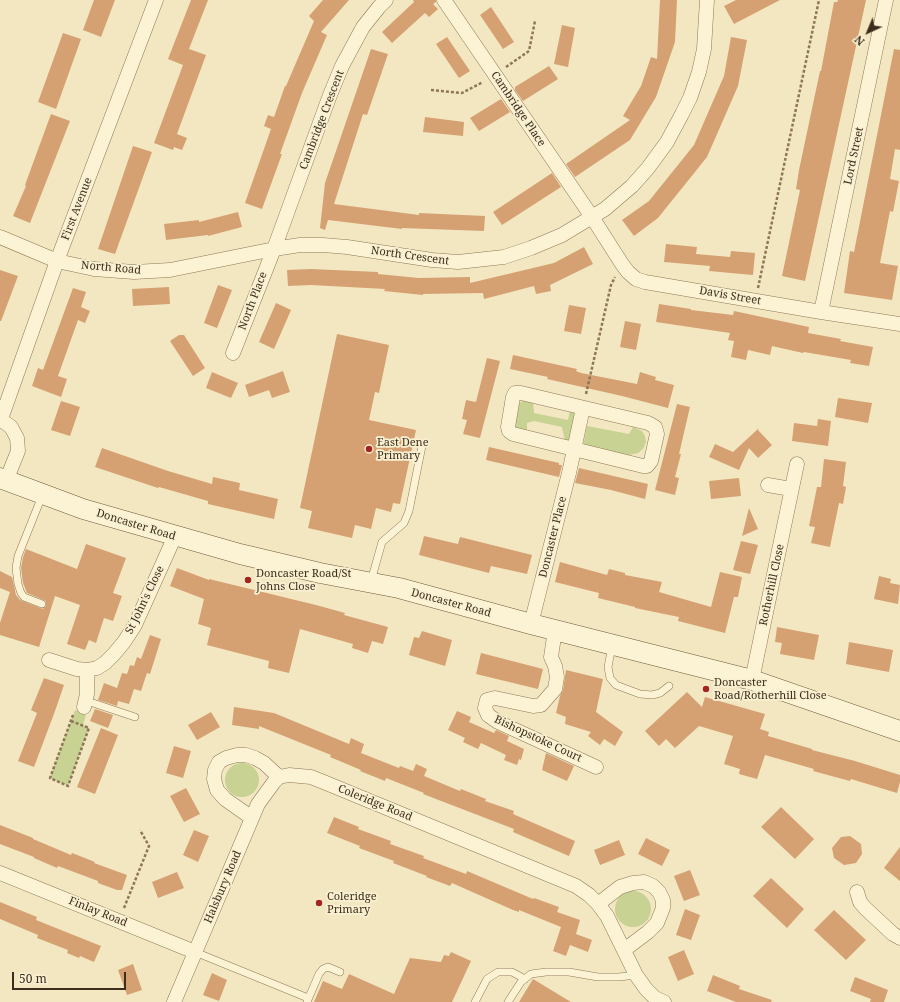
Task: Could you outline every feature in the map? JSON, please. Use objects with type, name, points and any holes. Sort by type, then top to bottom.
[{"type":"street","name":"First Avenue","points":[[3,480],[18,451],[17,438],[11,427],[0,419],[57,261],[156,0]]},
{"type":"street","name":"Cambridge Crescent","points":[[274,249],[342,66],[363,27],[386,0]]},
{"type":"street","name":"Cambridge Place","points":[[444,0],[592,217]]},
{"type":"street","name":"North Crescent","points":[[274,249],[323,245],[376,251],[432,260],[458,262],[504,257],[562,235],[605,209],[632,186],[648,168],[667,142],[690,98],[699,72],[707,18],[707,0]]},
{"type":"street","name":"Lord Street","points":[[821,312],[886,0]]},
{"type":"street","name":"Davis Street","points":[[592,217],[628,272],[636,279],[644,282],[900,324]]},
{"type":"street","name":"North Road","points":[[0,237],[57,261],[94,269],[134,272],[153,271],[211,262],[274,249]]},
{"type":"street","name":"North Place","points":[[233,353],[274,249]]},
{"type":"street","points":[[515,393],[521,393],[648,423],[655,427],[657,434],[651,461],[647,466],[574,450],[509,432],[508,427],[515,393]]},
{"type":"street","name":"Doncaster Place","points":[[531,624],[583,408]]},
{"type":"street","name":"Rotherhill Close","points":[[752,680],[797,464]]},
{"type":"street","name":"Doncaster Road","points":[[3,480],[83,509],[175,536],[240,554],[399,588],[531,624],[752,680],[900,729]]},
{"type":"street","points":[[768,485],[791,490]]},
{"type":"street","name":"St John's Close","points":[[87,670],[97,668],[105,663],[124,642],[135,625],[175,536]]},
{"type":"street","name":"Bishopstoke Court","points":[[555,630],[551,657],[555,666],[557,677],[555,689],[548,697],[540,704],[533,706],[495,698],[487,700],[485,708],[488,715],[498,722],[596,767]]},
{"type":"street","points":[[49,660],[77,669],[87,670],[86,704]]},
{"type":"street","points":[[252,818],[225,800],[217,790],[214,775],[219,762],[226,758],[246,755],[264,763],[279,777]]},
{"type":"street","name":"Coleridge Road","points":[[279,777],[289,775],[311,777],[576,886],[589,895],[598,904],[607,916],[636,975],[646,989],[655,998],[664,1002]]},
{"type":"street","name":"Halsbury Road","points":[[174,1002],[258,804],[279,777]]},
{"type":"street","name":"Finlay Road","points":[[0,873],[195,952]]},
{"type":"street","points":[[598,904],[620,887],[633,883],[644,882],[653,886],[659,892],[663,900],[664,908],[658,923],[624,950]]},
{"type":"street","points":[[857,892],[860,902],[865,908],[893,934],[900,938]]},
{"type":"lane","points":[[370,583],[382,542],[404,523],[409,511],[422,446]]},
{"type":"lane","points":[[42,604],[24,597],[21,593],[16,568],[18,556],[43,495]]},
{"type":"lane","points":[[612,644],[608,668],[610,678],[616,685],[640,694],[652,695],[660,693],[668,686]]},
{"type":"lane","points":[[86,704],[135,716]]},
{"type":"lane","points":[[195,952],[307,1000],[323,968],[328,967],[340,972]]},
{"type":"lane","points":[[475,1002],[487,979],[498,972],[512,972],[525,979]]},
{"type":"lane","points":[[508,1002],[521,982],[531,974],[546,972],[570,972],[598,977],[636,975]]},
{"type":"path","points":[[755,301],[819,0]]},
{"type":"path","points":[[583,408],[611,285],[622,264]]},
{"type":"path","points":[[71,721],[89,728],[68,786],[50,778],[71,721],[77,705],[86,704]]},
{"type":"path","points":[[119,921],[149,846],[140,830]]},
{"type":"green space","points":[[524,400],[533,401],[534,413],[568,420],[570,410],[573,411],[575,416],[571,440],[565,442],[562,427],[534,421],[527,423],[527,432],[519,430],[515,427],[518,404]]},
{"type":"green space","points":[[587,426],[629,434],[633,427],[642,431],[646,442],[643,449],[638,453],[629,455],[583,446]]},
{"type":"green space","points":[[75,710],[86,715],[83,725],[89,728],[68,786],[50,778]]},
{"type":"green space","points":[[239,763],[245,763],[249,764],[256,770],[259,780],[258,787],[252,794],[245,797],[239,797],[235,796],[228,790],[225,783],[225,777],[226,773],[232,766]]},
{"type":"green space","points":[[637,891],[646,896],[650,902],[650,916],[646,922],[637,927],[629,927],[620,922],[616,916],[615,905],[620,896],[626,892]]},
{"type":"building","points":[[94,0],[115,0],[101,37],[83,30]]},
{"type":"building","points":[[191,0],[208,0],[189,49],[206,55],[177,134],[187,138],[182,150],[174,147],[173,150],[154,143],[183,65],[168,59]]},
{"type":"building","points":[[323,0],[349,0],[321,32],[327,35],[302,93],[262,209],[245,203],[271,129],[264,126],[268,115],[274,117],[285,86],[314,21],[309,16]]},
{"type":"building","points":[[413,0],[436,0],[433,4],[438,9],[429,17],[425,13],[392,43],[382,32],[414,2]]},
{"type":"building","points":[[660,0],[677,0],[675,42],[656,97],[630,140],[575,177],[566,164],[630,120],[623,116],[641,86],[651,57],[657,59]]},
{"type":"building","points":[[736,0],[780,0],[734,24],[724,6]]},
{"type":"building","points":[[838,0],[866,0],[805,281],[782,276],[800,190],[796,189],[799,170],[821,71],[834,2],[837,2]]},
{"type":"building","points":[[491,7],[514,42],[503,49],[480,15]]},
{"type":"building","points":[[562,25],[575,28],[568,67],[554,64]]},
{"type":"building","points":[[63,33],[81,39],[56,109],[38,102]]},
{"type":"building","points":[[447,37],[470,71],[459,78],[436,44]]},
{"type":"building","points":[[731,37],[747,40],[738,86],[707,157],[658,218],[634,236],[622,220],[649,201],[694,145],[724,76]]},
{"type":"building","points":[[371,49],[388,54],[367,115],[363,114],[334,204],[419,215],[419,213],[485,216],[484,231],[402,229],[328,220],[325,230],[320,228],[325,183]]},
{"type":"building","points":[[894,49],[900,50],[900,150],[895,149],[890,179],[899,181],[893,212],[890,211],[880,263],[898,266],[892,300],[844,293],[850,251],[854,252]]},
{"type":"building","points":[[549,66],[558,79],[523,101],[515,90],[515,87]]},
{"type":"building","points":[[501,99],[510,112],[479,131],[470,118]]},
{"type":"building","points":[[51,114],[70,121],[30,223],[13,216],[26,186],[25,185]]},
{"type":"building","points":[[425,117],[464,122],[463,136],[423,132]]},
{"type":"building","points":[[133,146],[152,152],[115,254],[98,249]]},
{"type":"building","points":[[552,173],[561,187],[502,225],[493,212]]},
{"type":"building","points":[[238,212],[242,227],[208,236],[166,240],[164,224],[199,220],[199,222]]},
{"type":"building","points":[[666,244],[697,247],[696,254],[730,257],[731,251],[755,253],[753,275],[709,271],[710,266],[664,262]]},
{"type":"building","points":[[584,247],[593,264],[550,285],[551,291],[536,294],[534,286],[484,299],[483,293],[423,295],[384,291],[385,289],[311,285],[288,286],[287,270],[311,269],[378,272],[378,274],[419,278],[470,277],[470,283],[554,263]]},
{"type":"building","points":[[0,270],[18,276],[1,321],[0,321]]},
{"type":"building","points":[[218,285],[232,290],[217,328],[204,323]]},
{"type":"building","points":[[169,287],[170,304],[133,306],[132,289]]},
{"type":"building","points":[[73,288],[86,292],[81,307],[90,311],[85,323],[78,320],[58,376],[67,379],[61,397],[32,386],[38,368],[43,370]]},
{"type":"building","points":[[276,303],[291,310],[274,349],[259,342]]},
{"type":"building","points":[[659,304],[691,310],[733,315],[734,311],[809,327],[808,333],[873,347],[869,366],[850,363],[851,360],[803,353],[772,346],[770,355],[748,350],[746,360],[731,357],[734,341],[728,340],[730,333],[656,322]]},
{"type":"building","points":[[569,305],[586,308],[581,334],[564,331]]},
{"type":"building","points":[[625,321],[641,324],[636,350],[620,347]]},
{"type":"building","points":[[337,334],[389,345],[379,393],[375,392],[369,420],[416,430],[400,504],[393,503],[391,512],[376,508],[371,529],[355,525],[352,538],[308,528],[312,511],[300,508]]},
{"type":"building","points":[[179,335],[184,335],[205,368],[193,376],[170,341]]},
{"type":"building","points":[[513,355],[577,369],[576,371],[581,373],[637,384],[640,372],[656,377],[655,380],[674,385],[668,408],[547,379],[548,377],[510,369]]},
{"type":"building","points":[[487,358],[500,361],[480,438],[463,434],[467,420],[462,419],[466,400],[476,402]]},
{"type":"building","points":[[283,371],[290,392],[272,398],[269,390],[249,397],[245,385]]},
{"type":"building","points":[[212,372],[238,383],[231,398],[206,388]]},
{"type":"building","points":[[838,398],[872,403],[868,423],[835,417]]},
{"type":"building","points":[[61,401],[80,407],[70,436],[51,430]]},
{"type":"building","points":[[677,404],[690,407],[675,477],[679,478],[675,495],[655,490]]},
{"type":"building","points":[[818,419],[831,421],[828,446],[792,441],[794,423],[817,426]]},
{"type":"building","points":[[759,428],[758,430],[772,445],[758,458],[749,448],[739,470],[709,457],[715,444],[733,452]]},
{"type":"building","points":[[489,447],[559,463],[559,465],[562,465],[559,477],[486,460]]},
{"type":"building","points":[[102,448],[168,471],[212,484],[213,477],[240,483],[239,490],[278,499],[274,519],[208,504],[208,501],[159,487],[158,488],[95,467]]},
{"type":"building","points":[[824,459],[846,462],[843,486],[846,487],[843,504],[839,503],[830,547],[811,543],[815,527],[809,526],[817,487],[821,487]]},
{"type":"building","points":[[579,468],[648,484],[645,499],[575,483]]},
{"type":"building","points":[[739,478],[741,496],[711,499],[709,481]]},
{"type":"building","points":[[749,508],[758,529],[742,536]]},
{"type":"building","points":[[424,536],[458,544],[460,537],[532,555],[527,574],[491,566],[489,573],[419,555]]},
{"type":"building","points":[[741,541],[758,545],[750,574],[733,570]]},
{"type":"building","points":[[86,544],[126,558],[113,593],[122,596],[113,621],[104,618],[96,643],[89,640],[85,650],[67,644],[80,605],[55,596],[39,647],[0,635],[0,623],[10,592],[0,588],[0,571],[12,577],[16,595],[20,600],[43,609],[46,606],[46,601],[27,593],[23,583],[21,568],[26,549],[77,569]]},
{"type":"building","points":[[560,562],[607,575],[609,569],[625,573],[625,575],[662,582],[659,592],[711,607],[720,572],[742,577],[738,597],[734,597],[725,633],[678,621],[679,617],[635,608],[598,598],[599,593],[555,582]]},
{"type":"building","points":[[177,568],[209,580],[316,605],[345,613],[344,615],[388,627],[383,644],[372,641],[368,653],[352,648],[353,644],[300,629],[289,673],[268,668],[269,661],[207,645],[211,628],[198,624],[204,599],[170,586]]},
{"type":"building","points":[[879,576],[891,579],[890,583],[900,585],[898,604],[874,599]]},
{"type":"building","points":[[777,627],[819,635],[814,660],[780,654],[782,643],[775,642]]},
{"type":"building","points":[[422,631],[452,640],[445,666],[409,655],[414,637],[419,638]]},
{"type":"building","points":[[150,635],[161,639],[150,674],[147,673],[141,691],[134,689],[129,704],[118,701],[117,706],[98,700],[104,683],[117,688],[122,673],[127,674],[130,665],[134,666],[137,657],[141,659]]},
{"type":"building","points":[[849,642],[893,650],[889,672],[846,664]]},
{"type":"building","points":[[481,653],[543,669],[538,689],[476,674]]},
{"type":"building","points":[[566,670],[603,679],[596,712],[623,732],[615,746],[604,739],[600,745],[588,736],[591,732],[565,724],[566,717],[556,713],[563,690]]},
{"type":"building","points":[[44,678],[64,685],[34,767],[18,761],[37,713],[31,710]]},
{"type":"building","points":[[687,692],[702,707],[705,697],[765,714],[760,729],[769,732],[768,736],[900,775],[897,793],[851,779],[850,781],[813,771],[814,769],[765,755],[757,779],[739,774],[740,769],[724,764],[733,736],[699,726],[675,748],[666,739],[659,746],[645,731]]},
{"type":"building","points":[[234,707],[274,713],[349,744],[351,738],[364,744],[361,753],[399,768],[400,766],[413,771],[416,764],[427,769],[424,776],[460,791],[461,789],[486,799],[485,801],[514,811],[513,814],[575,841],[569,856],[513,832],[514,829],[386,778],[385,781],[360,771],[361,770],[330,757],[331,755],[259,726],[259,729],[232,725]]},
{"type":"building","points":[[95,709],[113,715],[108,728],[90,721]]},
{"type":"building","points":[[457,711],[471,717],[469,722],[494,733],[496,730],[509,736],[507,741],[524,749],[521,760],[519,759],[517,765],[504,760],[506,755],[481,743],[478,749],[463,742],[465,738],[448,730]]},
{"type":"building","points":[[211,712],[220,727],[197,740],[188,725]]},
{"type":"building","points":[[101,728],[118,735],[95,794],[77,787]]},
{"type":"building","points":[[174,746],[191,751],[183,778],[166,773]]},
{"type":"building","points":[[546,753],[574,766],[567,781],[542,770]]},
{"type":"building","points":[[186,788],[200,814],[184,822],[170,796]]},
{"type":"building","points":[[781,807],[814,839],[795,859],[761,827]]},
{"type":"building","points":[[334,817],[359,827],[358,829],[391,841],[390,844],[424,856],[423,858],[466,874],[467,871],[533,899],[534,898],[559,907],[557,912],[580,920],[576,934],[592,940],[588,952],[570,945],[566,956],[553,951],[561,927],[519,910],[519,912],[513,910],[452,883],[450,886],[426,877],[427,876],[393,863],[394,861],[359,848],[360,846],[327,833]]},
{"type":"building","points":[[0,825],[71,855],[72,853],[127,875],[122,890],[117,890],[98,883],[98,881],[58,866],[57,868],[34,857],[0,844]]},
{"type":"building","points":[[194,830],[209,836],[198,862],[183,855]]},
{"type":"building","points":[[850,836],[861,844],[862,854],[856,863],[844,865],[834,858],[832,848],[841,837]]},
{"type":"building","points":[[646,838],[670,850],[662,866],[638,854]]},
{"type":"building","points":[[619,840],[625,855],[600,865],[594,850]]},
{"type":"building","points":[[900,847],[900,881],[884,868]]},
{"type":"building","points":[[690,870],[700,895],[684,901],[674,876]]},
{"type":"building","points":[[177,872],[184,888],[158,898],[152,882]]},
{"type":"building","points":[[771,878],[804,909],[787,928],[753,896]]},
{"type":"building","points":[[0,902],[37,917],[36,920],[101,946],[94,962],[80,956],[79,958],[67,953],[68,950],[37,938],[38,935],[0,919]]},
{"type":"building","points":[[685,909],[700,915],[691,940],[676,935]]},
{"type":"building","points":[[834,910],[866,940],[846,960],[814,930]]},
{"type":"building","points":[[684,950],[694,974],[678,981],[668,957]]},
{"type":"building","points":[[451,952],[471,961],[452,1002],[314,1002],[323,981],[342,989],[349,974],[394,994],[410,958],[441,962],[444,955],[449,956]]},
{"type":"building","points":[[133,964],[142,990],[127,995],[118,970]]},
{"type":"building","points":[[212,973],[227,980],[219,1001],[203,995]]},
{"type":"building","points":[[713,975],[740,986],[739,989],[772,1000],[771,1002],[736,1002],[707,991]]},
{"type":"building","points":[[855,977],[888,990],[884,1002],[870,1002],[871,999],[850,991]]},
{"type":"building","points":[[533,979],[571,1002],[519,1002]]},
{"type":"place","name":"East Dene Primary","points":[[369,449]]},
{"type":"place","name":"Doncaster Road/St Johns Close","points":[[248,580]]},
{"type":"place","name":"Doncaster Road/Rotherhill Close","points":[[706,689]]},
{"type":"place","name":"Coleridge Primary","points":[[319,903]]}]
